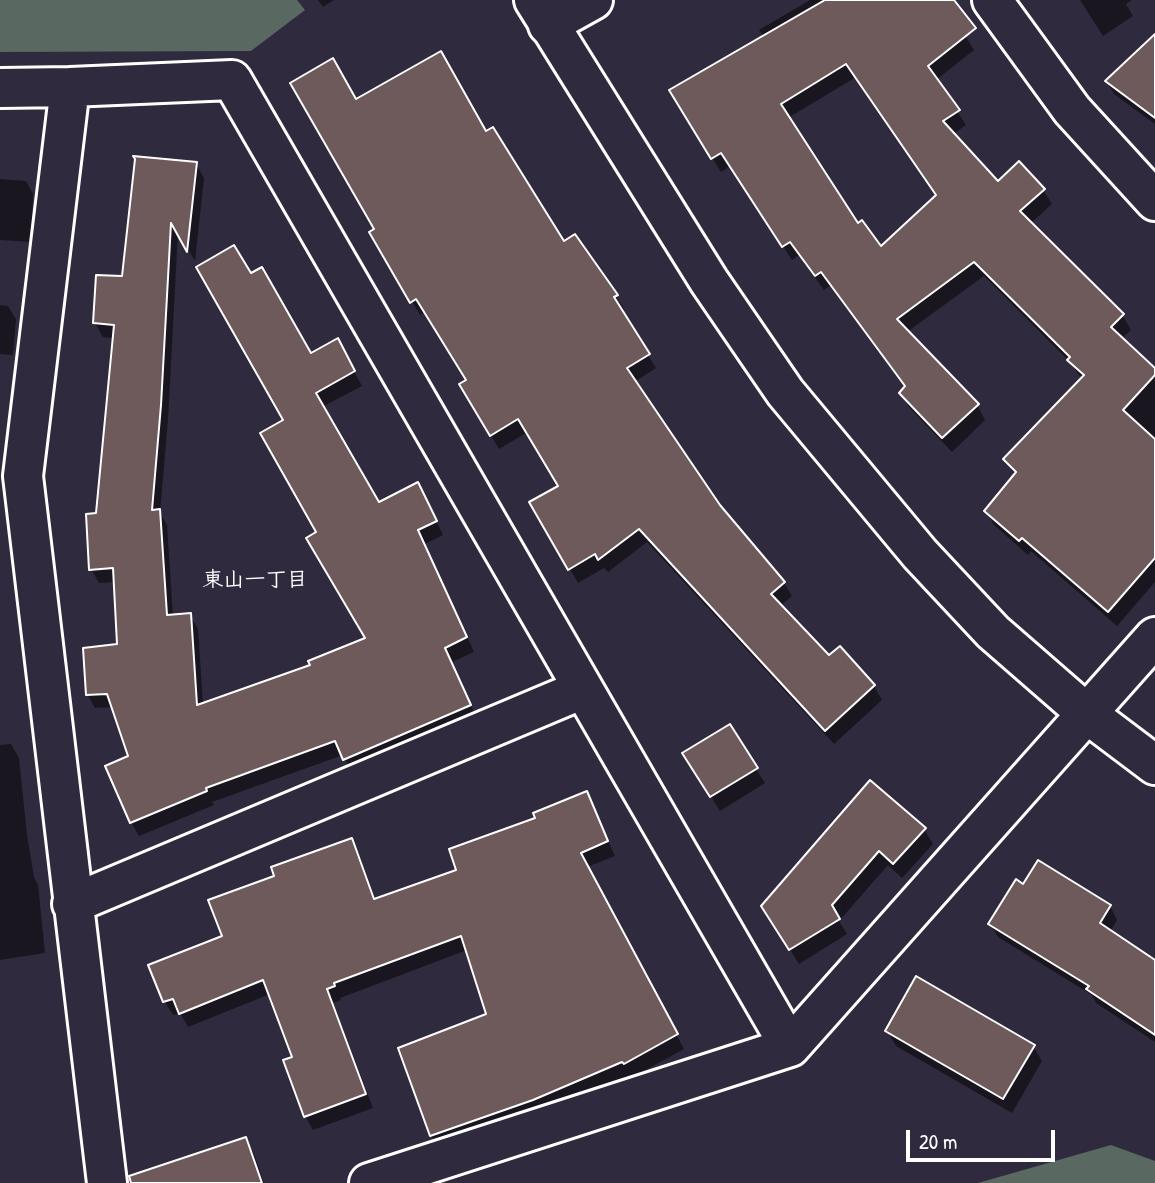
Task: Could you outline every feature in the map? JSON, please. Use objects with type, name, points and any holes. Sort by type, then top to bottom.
[{"type":"street","points":[[593,0],[541,13],[709,281],[785,392],[929,564],[993,632],[1086,713],[1155,765]]},
{"type":"street","points":[[992,0],[1072,110],[1155,201]]},
{"type":"street","points":[[0,88],[232,80],[790,1047]]},
{"type":"street","points":[[70,87],[11,476],[72,904],[107,1183]]},
{"type":"street","points":[[369,1183],[790,1047],[1155,638]]},
{"type":"street","points":[[72,904],[583,689]]},
{"type":"green space","points":[[0,0],[297,0],[305,10],[251,51],[0,52]]},
{"type":"green space","points":[[1111,1145],[1155,1161],[1155,1183],[978,1183]]},
{"type":"building","points":[[825,0],[954,0],[976,28],[928,66],[960,110],[943,121],[998,181],[1019,161],[1045,189],[1020,211],[1124,314],[1111,327],[1155,368],[1155,375],[1123,410],[1155,439],[1155,558],[1108,612],[1022,538],[1019,541],[984,511],[1016,472],[1003,459],[1084,375],[1067,360],[1070,357],[974,262],[897,319],[979,404],[942,438],[899,393],[905,386],[821,272],[815,276],[790,242],[782,247],[721,153],[711,159],[669,90]],"holes":[[[846,64],[936,195],[881,246],[862,220],[858,223],[781,104]]]},
{"type":"building","points":[[1155,34],[1155,118],[1105,81]]},
{"type":"building","points":[[441,51],[486,131],[493,127],[564,241],[575,234],[618,295],[614,297],[650,354],[627,368],[720,505],[785,582],[771,594],[829,655],[840,646],[875,685],[825,731],[639,529],[598,560],[595,554],[568,570],[529,502],[558,486],[518,419],[490,436],[459,384],[466,380],[416,299],[410,303],[369,232],[374,229],[290,83],[333,58],[356,99]]},
{"type":"building","points":[[133,156],[197,162],[187,252],[171,223],[152,510],[160,509],[167,615],[191,613],[197,705],[310,665],[308,661],[365,638],[306,538],[316,532],[260,433],[283,420],[196,267],[234,245],[251,273],[262,267],[311,353],[338,338],[355,371],[316,393],[379,502],[418,482],[437,521],[418,530],[467,637],[445,648],[471,705],[343,760],[335,741],[206,788],[207,791],[130,823],[105,766],[128,756],[107,694],[86,695],[83,648],[117,644],[113,568],[89,570],[86,514],[96,513],[114,325],[93,323],[96,275],[122,276],[135,159]]},
{"type":"building","points":[[730,724],[758,768],[710,797],[682,753]]},
{"type":"building","points":[[870,780],[926,828],[893,864],[879,851],[832,905],[840,919],[789,950],[761,906]]},
{"type":"building","points":[[587,791],[608,841],[581,853],[678,1034],[624,1064],[622,1062],[533,1100],[430,1136],[398,1048],[486,1014],[461,936],[334,983],[335,986],[327,989],[366,1094],[304,1117],[283,1060],[292,1057],[263,980],[179,1014],[173,999],[163,1002],[148,965],[222,936],[208,900],[274,876],[271,867],[352,838],[374,899],[456,870],[449,849],[535,818],[533,813]]},
{"type":"building","points":[[1038,860],[1111,905],[1100,923],[1155,960],[1155,1035],[1086,989],[1089,986],[988,924],[1016,879],[1023,884]]},
{"type":"building","points":[[916,976],[1035,1045],[1003,1099],[885,1031]]},
{"type":"building","points":[[246,1137],[262,1183],[131,1183],[129,1176]]},
{"type":"district","name":"東山一丁目","points":[[255,580]]}]
